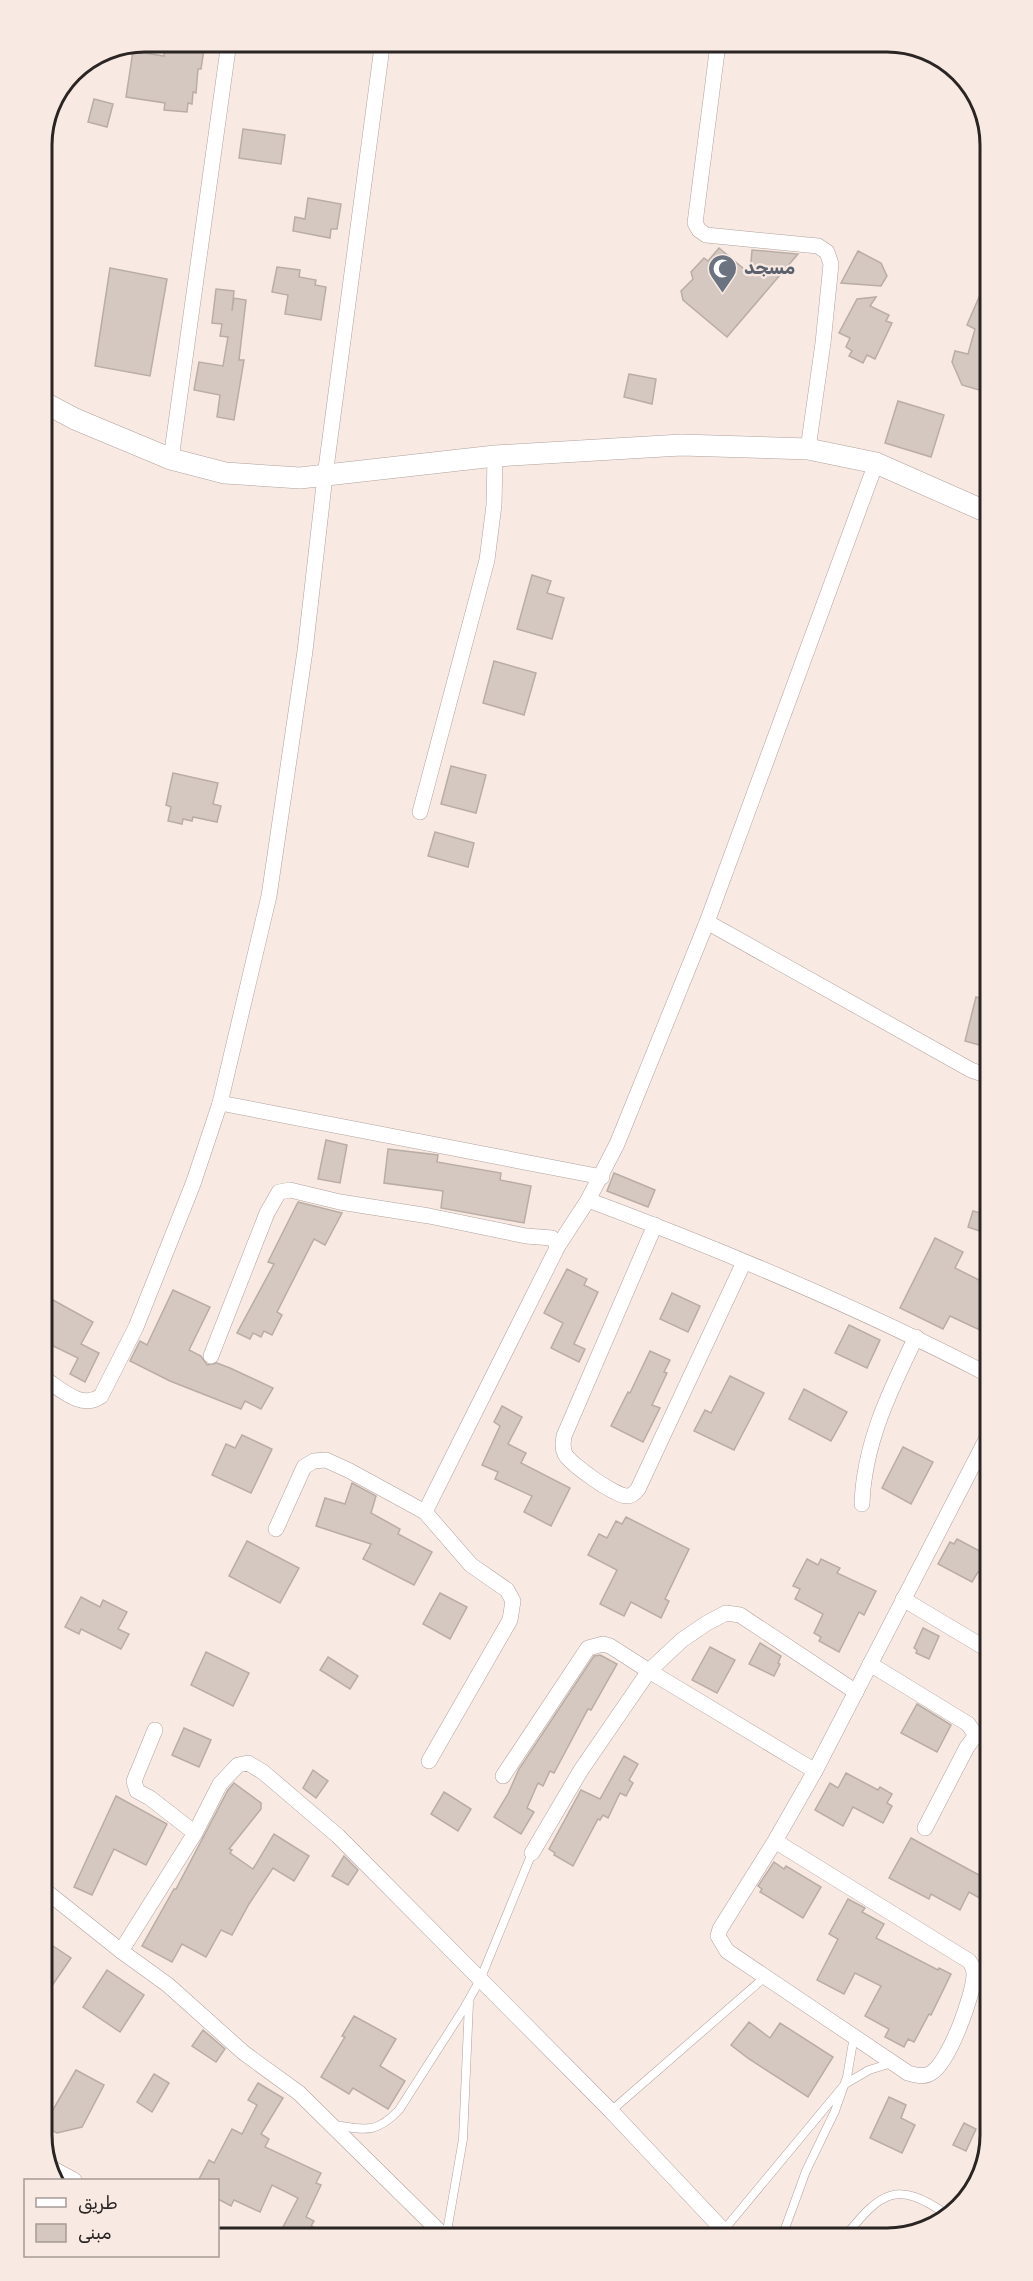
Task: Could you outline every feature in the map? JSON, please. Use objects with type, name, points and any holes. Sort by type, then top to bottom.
[{"type":"main road","points":[[53,407],[75,419],[171,459],[225,473],[300,478],[495,456],[681,445],[807,449],[876,464],[980,509]]},
{"type":"street","points":[[171,459],[227,53]]},
{"type":"street","points":[[53,1384],[75,1398],[88,1402],[101,1396],[136,1327],[193,1184],[220,1103],[269,896],[306,651],[325,476],[381,53]]},
{"type":"street","points":[[717,53],[695,224],[706,235],[818,246],[827,252],[831,264],[823,343],[807,449]]},
{"type":"street","points":[[420,812],[487,560],[494,505],[495,456]]},
{"type":"street","points":[[425,1512],[558,1246],[602,1177],[617,1144],[707,922],[876,464]]},
{"type":"street","points":[[707,922],[858,1009],[980,1073]]},
{"type":"street","points":[[220,1103],[602,1177]]},
{"type":"street","points":[[211,1356],[267,1213],[279,1192],[290,1190],[340,1202],[429,1216],[526,1236],[552,1238],[558,1246]]},
{"type":"street","points":[[588,1200],[656,1225],[744,1262],[916,1337],[980,1370]]},
{"type":"street","points":[[656,1225],[562,1444],[572,1463],[617,1493],[627,1496],[634,1494],[638,1489],[744,1262]]},
{"type":"street","points":[[862,1503],[863,1478],[879,1417],[916,1337]]},
{"type":"street","points":[[775,1841],[962,1955],[973,1968],[974,1976],[961,2021],[949,2050],[931,2074],[920,2076],[908,2073],[727,1951],[718,1936],[720,1929],[815,1771],[980,1451]]},
{"type":"street","points":[[276,1529],[304,1467],[314,1461],[326,1460],[425,1512],[471,1565],[507,1590],[513,1601],[510,1620],[429,1761]]},
{"type":"street","points":[[903,1599],[980,1645]]},
{"type":"street","points":[[532,1853],[581,1770],[649,1671],[682,1640],[726,1613],[740,1615],[856,1692]]},
{"type":"street","points":[[503,1776],[588,1648],[603,1644],[815,1771]]},
{"type":"street","points":[[870,1664],[968,1724],[976,1735],[967,1747],[925,1828]]},
{"type":"street","points":[[155,1730],[134,1781],[137,1791],[150,1798],[195,1833]]},
{"type":"street","points":[[121,1951],[195,1833],[220,1784],[238,1765],[248,1762],[263,1772],[338,1836],[610,2111],[718,2228]]},
{"type":"street","points":[[53,1897],[168,1985],[244,2053],[299,2093],[436,2228]]},
{"type":"lane","points":[[330,2125],[373,2128],[386,2123],[399,2110],[480,1980],[532,1853]]},
{"type":"lane","points":[[610,2111],[765,1977]]},
{"type":"lane","points":[[447,2228],[463,2139],[470,1998]]},
{"type":"lane","points":[[788,2228],[806,2171],[835,2110],[844,2084],[854,2036]]},
{"type":"lane","points":[[725,2228],[844,2084],[869,2070],[894,2063]]},
{"type":"lane","points":[[852,2228],[873,2203],[892,2194],[914,2197],[941,2211]]},
{"type":"building","points":[[133,53],[164,56],[164,53],[203,53],[201,69],[198,69],[196,93],[193,92],[192,104],[188,103],[187,112],[164,110],[165,103],[126,97]]},
{"type":"building","points":[[94,99],[113,104],[107,127],[88,122]]},
{"type":"building","points":[[243,129],[285,135],[281,164],[239,158]]},
{"type":"building","points":[[308,198],[341,204],[337,229],[331,229],[330,238],[293,231],[295,217],[305,219]]},
{"type":"building","name":"مسجد","points":[[719,248],[750,274],[752,250],[798,254],[727,337],[683,300],[681,291],[693,279],[691,272],[704,258],[708,261]]},
{"type":"building","points":[[858,251],[881,263],[887,276],[881,286],[841,283]]},
{"type":"building","points":[[277,267],[300,270],[299,277],[316,280],[315,285],[326,287],[321,320],[285,314],[288,295],[272,292]]},
{"type":"building","points":[[110,268],[167,279],[150,376],[95,366]]},
{"type":"building","points":[[216,289],[234,291],[232,311],[234,298],[246,300],[239,360],[244,360],[234,420],[217,417],[220,395],[194,390],[199,362],[223,366],[228,337],[220,336],[222,324],[212,323]]},
{"type":"building","points":[[980,295],[980,390],[962,385],[952,362],[955,351],[968,354],[975,329],[967,325]]},
{"type":"building","points":[[876,297],[870,306],[889,315],[886,321],[892,323],[875,359],[867,355],[863,363],[849,356],[852,351],[846,347],[850,338],[839,333],[857,299]]},
{"type":"building","points":[[629,374],[656,379],[652,404],[624,397]]},
{"type":"building","points":[[898,401],[944,415],[931,457],[885,443]]},
{"type":"building","points":[[532,575],[551,581],[547,593],[564,598],[552,639],[517,629]]},
{"type":"building","points":[[494,661],[536,673],[524,715],[483,703]]},
{"type":"building","points":[[451,766],[486,775],[476,813],[441,804]]},
{"type":"building","points":[[173,773],[218,783],[213,804],[221,806],[217,822],[193,817],[192,821],[183,819],[182,824],[168,821],[171,807],[166,805]]},
{"type":"building","points":[[435,832],[474,843],[468,867],[428,856]]},
{"type":"building","points":[[976,997],[980,998],[980,1045],[965,1041]]},
{"type":"building","points":[[326,1140],[347,1145],[340,1183],[318,1179]]},
{"type":"building","points":[[388,1149],[438,1155],[437,1162],[501,1173],[500,1180],[531,1186],[524,1223],[441,1208],[443,1191],[384,1183]]},
{"type":"building","points":[[614,1173],[655,1190],[648,1207],[607,1191]]},
{"type":"building","points":[[298,1202],[342,1213],[325,1245],[314,1239],[277,1312],[282,1315],[272,1335],[264,1331],[261,1337],[253,1333],[250,1339],[237,1333],[274,1264],[268,1262]]},
{"type":"building","points":[[973,1211],[980,1213],[980,1231],[968,1227]]},
{"type":"building","points":[[935,1238],[963,1252],[955,1268],[980,1280],[980,1330],[950,1316],[943,1329],[900,1308]]},
{"type":"building","points":[[567,1269],[587,1279],[584,1285],[598,1292],[574,1344],[585,1349],[579,1362],[551,1348],[563,1323],[544,1313]]},
{"type":"building","points":[[173,1290],[210,1307],[189,1350],[201,1356],[207,1365],[217,1363],[273,1388],[261,1409],[245,1401],[241,1409],[170,1381],[130,1361],[140,1341],[147,1345]]},
{"type":"building","points":[[672,1293],[700,1306],[688,1332],[660,1319]]},
{"type":"building","points":[[53,1300],[93,1322],[81,1344],[99,1353],[85,1382],[70,1374],[78,1358],[53,1346]]},
{"type":"building","points":[[849,1325],[880,1340],[867,1368],[835,1353]]},
{"type":"building","points":[[650,1351],[670,1360],[664,1372],[667,1373],[652,1405],[660,1408],[643,1442],[611,1426]]},
{"type":"building","points":[[730,1376],[764,1393],[734,1450],[694,1431],[705,1410],[711,1413]]},
{"type":"building","points":[[804,1389],[847,1412],[831,1441],[789,1419]]},
{"type":"building","points":[[502,1406],[522,1417],[508,1444],[526,1453],[521,1463],[570,1488],[551,1526],[524,1512],[532,1496],[495,1479],[498,1472],[482,1465],[500,1426],[494,1422]]},
{"type":"building","points":[[242,1435],[272,1449],[251,1493],[212,1475],[226,1444],[235,1448]]},
{"type":"building","points":[[903,1447],[933,1462],[911,1504],[882,1488]]},
{"type":"building","points":[[352,1483],[376,1496],[371,1513],[400,1529],[398,1534],[432,1552],[414,1585],[363,1559],[371,1544],[316,1526],[325,1498],[345,1504]]},
{"type":"building","points":[[626,1517],[689,1549],[665,1599],[669,1601],[661,1618],[631,1602],[624,1616],[600,1604],[617,1570],[588,1555],[599,1534],[607,1538],[616,1521],[622,1524]]},
{"type":"building","points":[[957,1539],[980,1551],[980,1573],[978,1572],[972,1582],[938,1564],[950,1542],[954,1544]]},
{"type":"building","points":[[247,1541],[299,1568],[280,1603],[229,1576]]},
{"type":"building","points":[[807,1559],[818,1565],[821,1559],[840,1568],[837,1573],[876,1591],[864,1615],[859,1612],[839,1652],[819,1641],[821,1637],[814,1633],[823,1614],[795,1599],[800,1589],[793,1586]]},
{"type":"building","points":[[440,1593],[467,1607],[450,1639],[423,1624]]},
{"type":"building","points":[[81,1597],[100,1607],[103,1600],[127,1612],[118,1629],[129,1634],[121,1649],[81,1629],[79,1634],[65,1627]]},
{"type":"building","points":[[923,1628],[939,1636],[929,1659],[916,1653],[917,1650],[914,1648]]},
{"type":"building","points":[[760,1643],[781,1656],[774,1676],[749,1664]]},
{"type":"building","points":[[710,1647],[735,1660],[717,1693],[692,1680]]},
{"type":"building","points":[[206,1652],[249,1673],[233,1706],[191,1685]]},
{"type":"building","points":[[600,1655],[617,1664],[591,1710],[588,1709],[554,1773],[550,1771],[543,1786],[538,1783],[527,1808],[534,1812],[521,1834],[494,1817],[519,1769],[594,1656]]},
{"type":"building","points":[[328,1657],[358,1676],[350,1689],[320,1670]]},
{"type":"building","points":[[917,1704],[951,1725],[937,1752],[901,1733]]},
{"type":"building","points":[[184,1728],[211,1740],[199,1767],[172,1755]]},
{"type":"building","points":[[624,1756],[638,1764],[629,1780],[633,1783],[626,1796],[620,1793],[608,1818],[603,1815],[600,1820],[598,1819],[573,1866],[554,1855],[555,1853],[549,1849],[581,1790],[600,1799]]},
{"type":"building","points":[[313,1770],[328,1781],[316,1798],[303,1788]]},
{"type":"building","points":[[846,1773],[878,1790],[880,1787],[892,1794],[887,1803],[892,1806],[883,1823],[853,1807],[843,1826],[815,1810],[830,1783],[838,1788]]},
{"type":"building","points":[[234,1783],[261,1803],[261,1809],[229,1849],[232,1850],[230,1853],[253,1869],[274,1834],[309,1856],[294,1881],[273,1868],[232,1935],[221,1930],[206,1957],[182,1944],[172,1962],[142,1946]]},
{"type":"building","points":[[444,1792],[471,1809],[458,1831],[431,1814]]},
{"type":"building","points":[[116,1796],[167,1824],[146,1865],[114,1849],[92,1895],[74,1887]]},
{"type":"building","points":[[911,1838],[980,1876],[980,1898],[969,1892],[960,1910],[931,1894],[929,1899],[889,1878]]},
{"type":"building","points":[[344,1856],[358,1870],[348,1885],[332,1876]]},
{"type":"building","points":[[774,1862],[784,1869],[786,1866],[821,1887],[803,1918],[760,1892],[762,1889],[758,1886]]},
{"type":"building","points":[[848,1899],[865,1908],[862,1912],[884,1924],[876,1938],[938,1970],[939,1968],[951,1974],[931,2015],[929,2014],[914,2042],[908,2039],[904,2047],[885,2037],[889,2029],[865,2016],[881,1986],[855,1973],[844,1994],[817,1980],[838,1939],[829,1934]]},
{"type":"building","points":[[53,1946],[71,1958],[53,1984]]},
{"type":"building","points":[[107,1970],[144,1995],[120,2032],[83,2007]]},
{"type":"building","points":[[354,2016],[396,2039],[380,2066],[405,2081],[388,2109],[353,2088],[349,2094],[321,2077],[345,2037],[342,2036]]},
{"type":"building","points":[[749,2022],[770,2038],[780,2023],[833,2057],[808,2097],[731,2045]]},
{"type":"building","points":[[203,2030],[225,2049],[216,2062],[192,2046]]},
{"type":"building","points":[[76,2070],[104,2085],[82,2127],[57,2133],[53,2131],[53,2110]]},
{"type":"building","points":[[154,2074],[169,2083],[152,2112],[137,2102]]},
{"type":"building","points":[[258,2083],[283,2098],[261,2134],[269,2139],[265,2147],[321,2173],[316,2183],[321,2185],[306,2217],[314,2221],[311,2226],[315,2228],[283,2228],[298,2198],[272,2185],[260,2212],[234,2200],[231,2206],[219,2200],[219,2179],[199,2179],[209,2160],[214,2163],[232,2129],[242,2134],[257,2105],[248,2100]]},
{"type":"building","points":[[889,2097],[906,2105],[901,2118],[915,2125],[902,2153],[870,2138]]},
{"type":"building","points":[[964,2123],[976,2129],[966,2151],[953,2145]]},
{"type":"place","name":"مسجد","points":[[723,294]]}]
